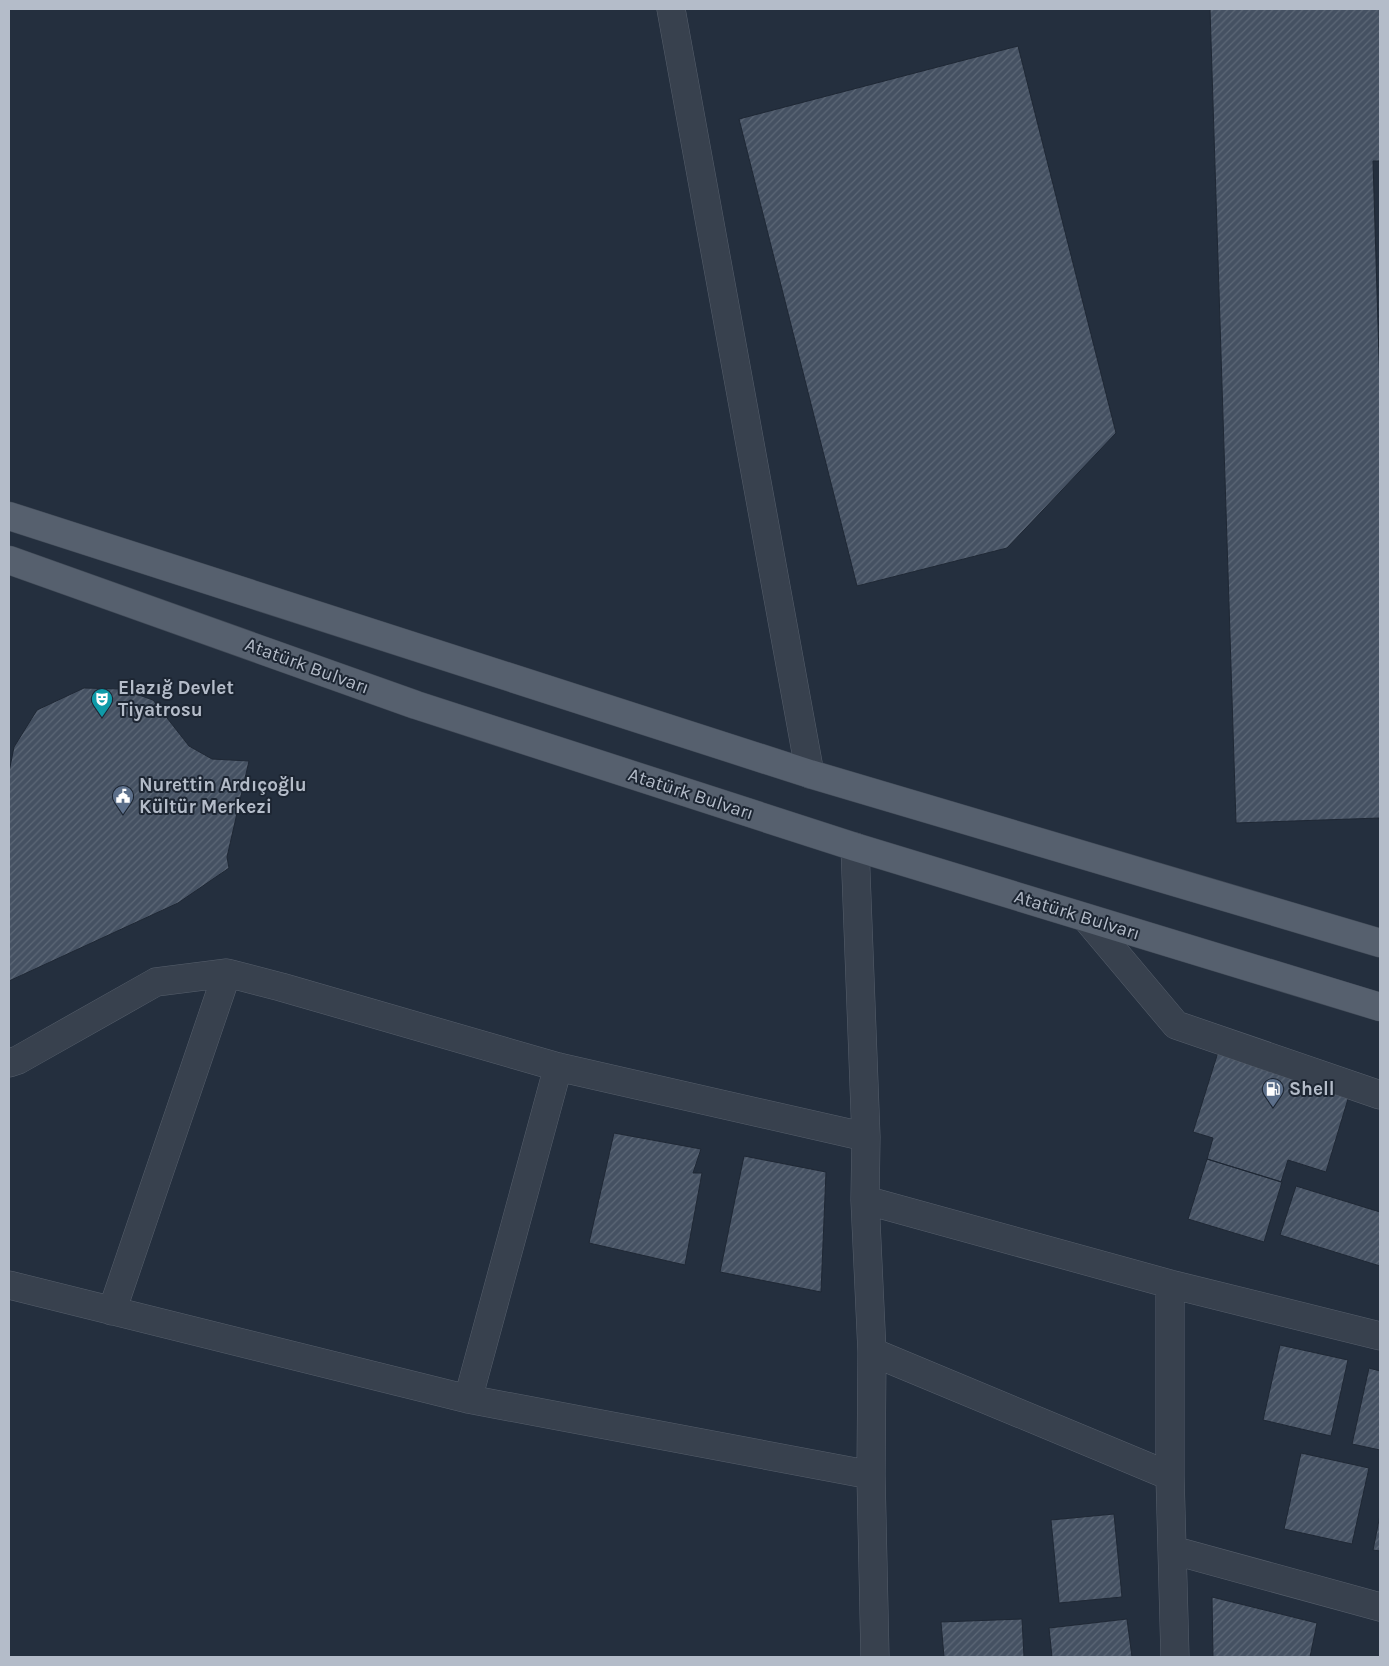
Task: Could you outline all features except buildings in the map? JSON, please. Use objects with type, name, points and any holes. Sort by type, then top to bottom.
[{"type":"main road","points":[[9,516],[810,774],[1380,943]]},
{"type":"main road","name":"Atatürk Bulvarı","points":[[9,560],[416,705],[855,847],[1380,1008]]},
{"type":"street","points":[[671,9],[810,774]]},
{"type":"street","points":[[855,847],[872,1352],[871,1475],[875,1657]]},
{"type":"street","points":[[1086,918],[1176,1025],[1380,1095]]},
{"type":"street","points":[[9,1063],[25,1056],[156,982],[227,973],[558,1068],[866,1137]]},
{"type":"street","points":[[112,1311],[227,973]]},
{"type":"street","points":[[468,1399],[558,1068]]},
{"type":"street","points":[[866,1200],[1170,1284],[1380,1336]]},
{"type":"street","points":[[1170,1284],[1170,1476],[1175,1657]]},
{"type":"street","points":[[9,1285],[468,1399],[871,1475]]},
{"type":"street","points":[[872,1352],[1170,1476]]},
{"type":"street","points":[[1172,1550],[1380,1607]]},
{"type":"place","name":"Elazığ Devlet Tiyatrosu","points":[[102,718]]},
{"type":"place","name":"Nurettin Ardıçoğlu Kültür Merkezi","points":[[123,815]]},
{"type":"place","name":"Shell","points":[[1273,1108]]}]
